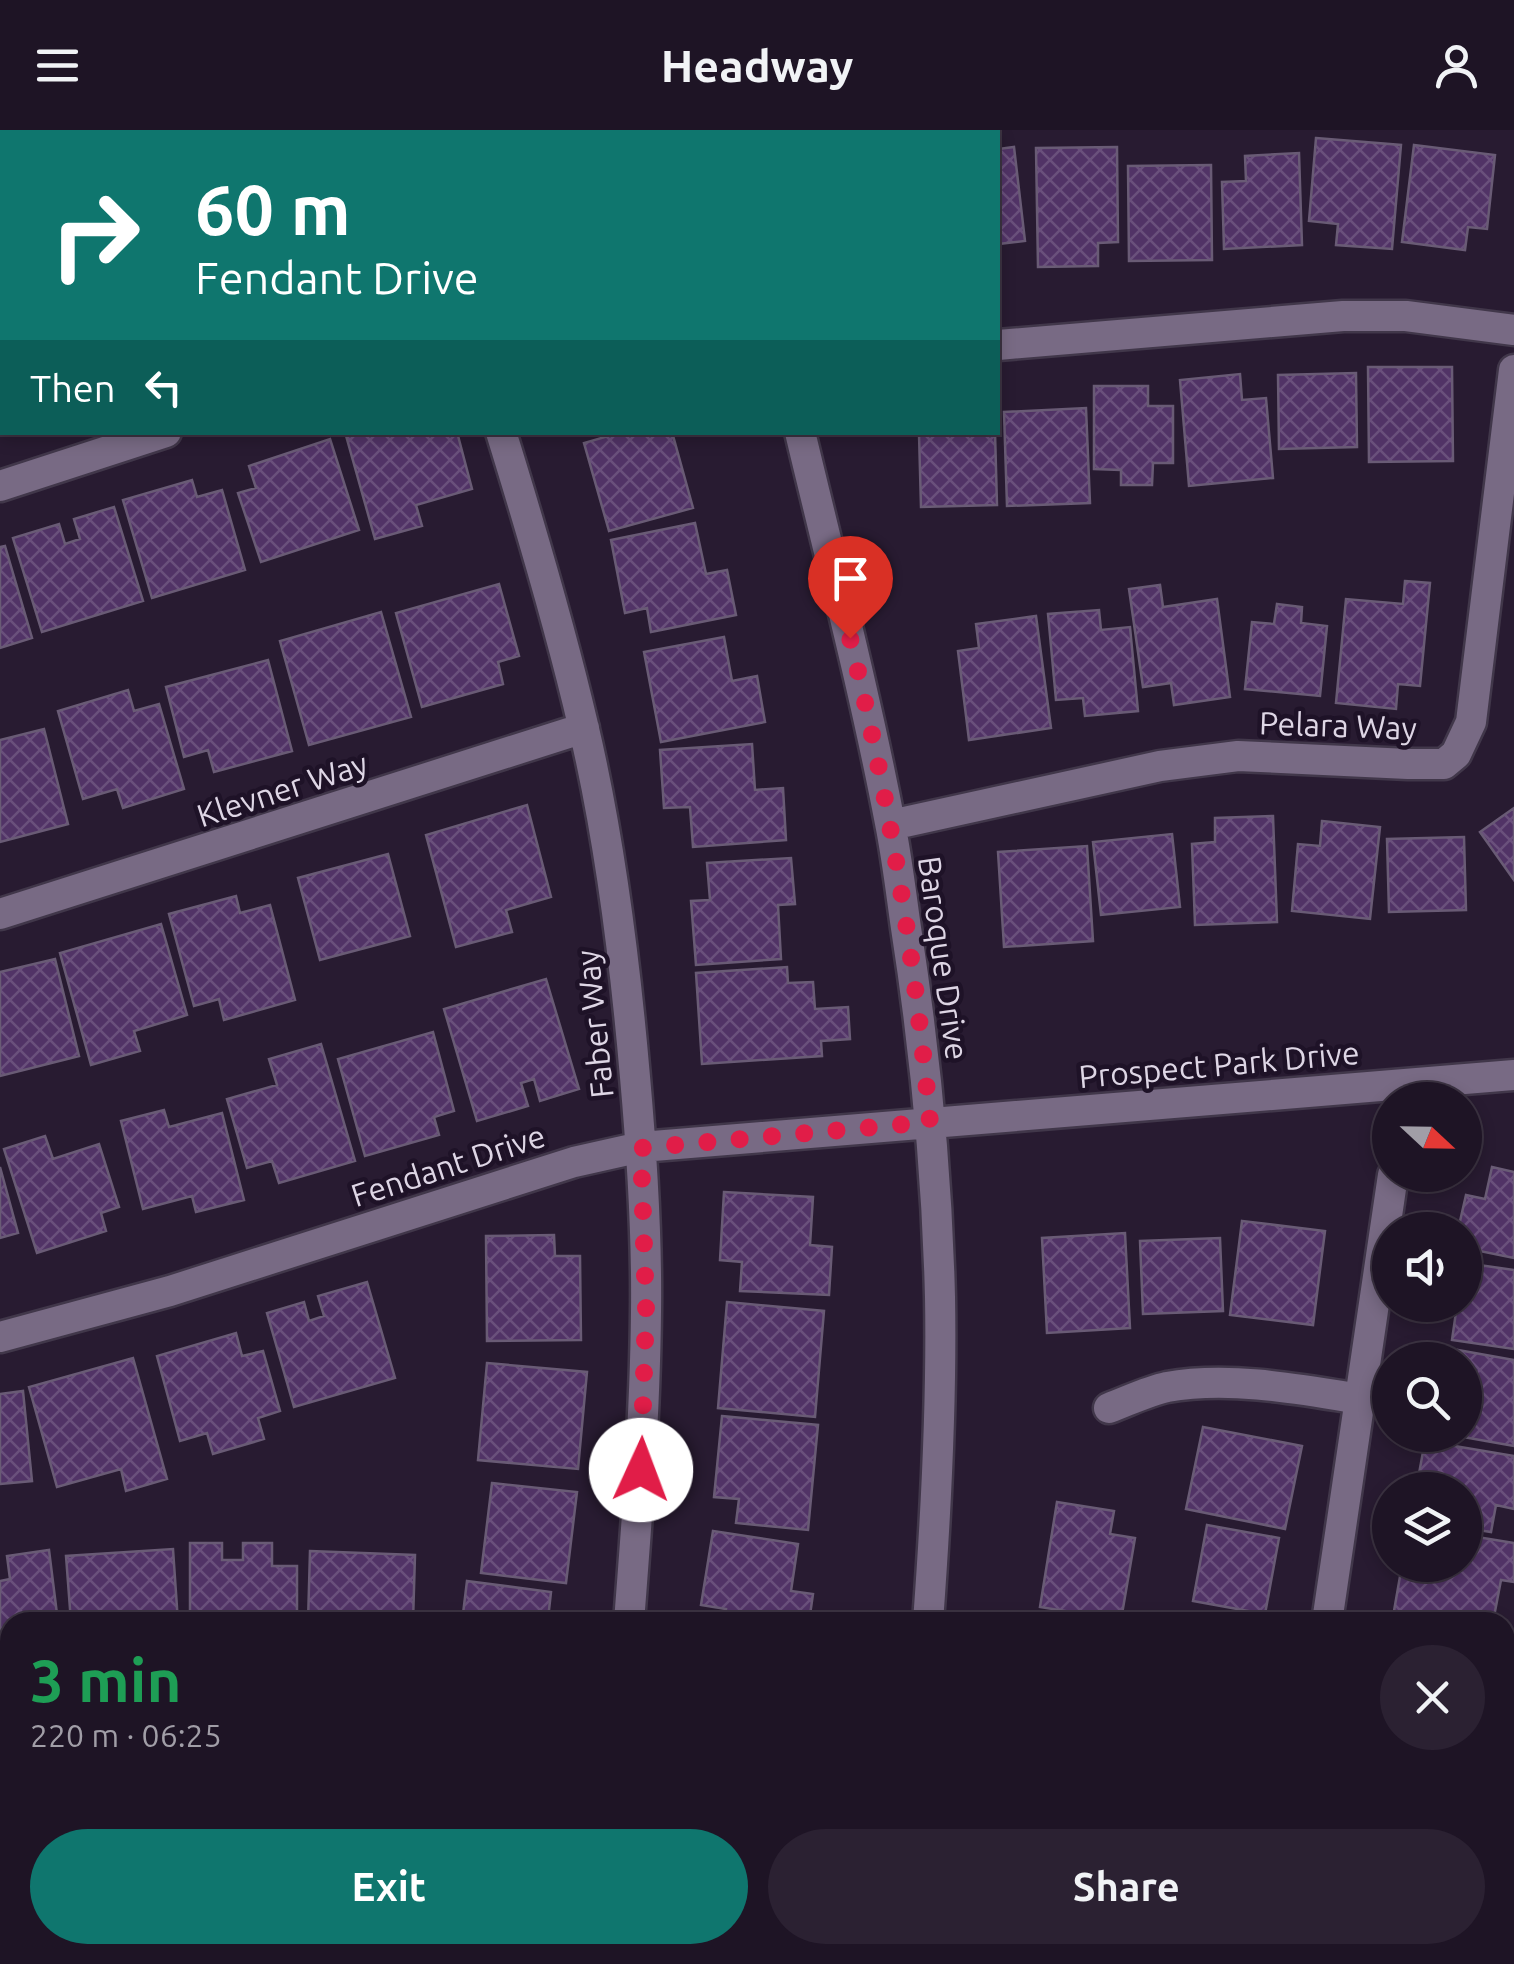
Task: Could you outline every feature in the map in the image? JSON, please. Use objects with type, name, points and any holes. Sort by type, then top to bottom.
[{"type":"street","points":[[1000,344],[1342,316],[1406,316],[1514,330]]},
{"type":"street","name":"Pelara Way","points":[[891,825],[1160,766],[1238,756],[1444,764],[1456,754],[1471,722],[1514,370]]},
{"type":"street","points":[[0,486],[157,435]]},
{"type":"street","name":"Faber Way","points":[[502,435],[545,574],[584,728],[628,989],[641,1148],[646,1309],[641,1470],[630,1612]]},
{"type":"street","name":"Baroque Drive","points":[[801,435],[891,825],[920,1022],[940,1296],[940,1412],[929,1612]]},
{"type":"street","name":"Klevner Way","points":[[0,914],[584,728]]},
{"type":"street","name":"Prospect Park Drive","points":[[1473,1082],[1514,1075]]},
{"type":"street","name":"Prospect Park Drive","points":[[930,1122],[1372,1098]]},
{"type":"street","name":"Fendant Drive","points":[[0,1337],[170,1290],[574,1162],[641,1148],[930,1122]]},
{"type":"street","points":[[1328,1612],[1391,1192]]},
{"type":"street","points":[[1109,1408],[1166,1388],[1214,1384],[1288,1387],[1360,1400]]},
{"type":"building","points":[[1316,138],[1401,145],[1392,249],[1336,245],[1338,224],[1309,221]]},
{"type":"building","points":[[1414,145],[1495,155],[1487,229],[1468,227],[1465,250],[1402,242]]},
{"type":"building","points":[[1014,147],[1025,241],[1000,244],[1000,149]]},
{"type":"building","points":[[1117,147],[1118,242],[1098,243],[1098,266],[1038,267],[1036,148]]},
{"type":"building","points":[[1299,153],[1302,245],[1224,249],[1222,182],[1246,181],[1245,156]]},
{"type":"building","points":[[1211,165],[1212,260],[1129,261],[1128,166]]},
{"type":"building","points":[[1368,367],[1452,367],[1453,461],[1369,462]]},
{"type":"building","points":[[1356,373],[1357,447],[1279,449],[1278,375]]},
{"type":"building","points":[[1240,374],[1242,400],[1266,398],[1273,478],[1189,486],[1180,380]]},
{"type":"building","points":[[1094,386],[1148,386],[1148,406],[1173,406],[1173,463],[1153,463],[1152,485],[1121,485],[1121,470],[1094,469]]},
{"type":"building","points":[[1086,408],[1090,503],[1007,506],[1004,412]]},
{"type":"building","points":[[346,435],[458,435],[472,489],[416,505],[422,526],[375,539]]},
{"type":"building","points":[[612,435],[673,435],[693,508],[609,531],[584,443]]},
{"type":"building","points":[[919,435],[995,435],[997,505],[921,507]]},
{"type":"building","points":[[330,439],[359,530],[261,562],[238,493],[256,488],[249,466]]},
{"type":"building","points":[[192,480],[197,497],[222,490],[245,570],[152,598],[123,500]]},
{"type":"building","points":[[114,507],[143,601],[42,632],[13,538],[59,524],[65,544],[80,539],[74,519]]},
{"type":"building","points":[[695,523],[706,574],[727,570],[736,615],[651,632],[647,608],[625,613],[611,540]]},
{"type":"building","points":[[5,546],[32,638],[0,648],[0,547]]},
{"type":"building","points":[[1405,581],[1430,583],[1420,686],[1398,684],[1396,709],[1336,703],[1346,599],[1403,604]]},
{"type":"building","points":[[499,584],[519,656],[498,662],[503,684],[422,707],[396,613]]},
{"type":"building","points":[[1160,585],[1163,607],[1217,599],[1230,697],[1174,705],[1171,683],[1143,687],[1129,589]]},
{"type":"building","points":[[1277,604],[1302,607],[1301,623],[1327,626],[1320,696],[1245,689],[1252,622],[1274,624]]},
{"type":"building","points":[[1099,610],[1101,630],[1130,627],[1138,711],[1085,716],[1083,698],[1056,700],[1048,614]]},
{"type":"building","points":[[381,612],[411,717],[309,745],[280,641]]},
{"type":"building","points":[[1036,616],[1051,728],[969,740],[958,651],[979,648],[976,624]]},
{"type":"building","points":[[724,637],[732,681],[757,676],[765,722],[661,742],[644,652]]},
{"type":"building","points":[[268,660],[292,751],[214,772],[208,750],[184,757],[166,687]]},
{"type":"building","points":[[128,690],[134,711],[159,704],[184,789],[123,808],[117,789],[83,799],[58,711]]},
{"type":"building","points":[[44,729],[68,824],[0,842],[0,740]]},
{"type":"building","points":[[752,744],[755,790],[783,788],[786,840],[693,847],[690,807],[664,808],[660,750]]},
{"type":"building","points":[[527,805],[551,897],[506,910],[512,932],[456,947],[426,835]]},
{"type":"building","points":[[1514,808],[1514,880],[1480,832]]},
{"type":"building","points":[[1273,816],[1277,922],[1195,925],[1192,844],[1215,842],[1215,818]]},
{"type":"building","points":[[1322,821],[1380,827],[1370,919],[1292,911],[1298,844],[1320,846]]},
{"type":"building","points":[[1172,834],[1180,907],[1101,915],[1093,842]]},
{"type":"building","points":[[1464,837],[1466,910],[1389,912],[1387,839]]},
{"type":"building","points":[[1087,846],[1093,941],[1004,947],[998,852]]},
{"type":"building","points":[[388,854],[410,936],[320,960],[298,878]]},
{"type":"building","points":[[791,858],[795,904],[778,905],[781,959],[696,965],[691,901],[710,900],[707,863]]},
{"type":"building","points":[[236,896],[240,913],[270,905],[295,1000],[224,1020],[219,999],[194,1006],[169,914]]},
{"type":"building","points":[[161,924],[187,1015],[134,1031],[140,1051],[91,1065],[60,953]]},
{"type":"building","points":[[55,959],[79,1056],[0,1076],[0,972]]},
{"type":"building","points":[[787,967],[788,983],[813,982],[815,1009],[848,1007],[850,1039],[821,1041],[822,1056],[702,1064],[696,973]]},
{"type":"building","points":[[546,979],[579,1089],[540,1101],[534,1079],[521,1083],[528,1106],[477,1121],[444,1009]]},
{"type":"building","points":[[433,1032],[454,1111],[434,1117],[439,1135],[365,1156],[338,1059]]},
{"type":"building","points":[[321,1044],[355,1161],[279,1183],[272,1161],[247,1168],[227,1099],[277,1085],[269,1059]]},
{"type":"building","points":[[164,1110],[169,1127],[222,1113],[244,1200],[196,1212],[192,1196],[143,1209],[121,1121]]},
{"type":"building","points":[[45,1136],[53,1159],[99,1144],[119,1207],[101,1213],[106,1231],[37,1253],[4,1149]]},
{"type":"building","points":[[0,1167],[18,1233],[0,1238]]},
{"type":"building","points":[[1492,1167],[1514,1172],[1514,1258],[1482,1251],[1482,1212],[1462,1212],[1466,1195],[1485,1199]]},
{"type":"building","points":[[724,1192],[813,1197],[810,1245],[832,1247],[829,1295],[740,1291],[742,1262],[720,1260]]},
{"type":"building","points":[[1242,1221],[1325,1231],[1313,1325],[1230,1315]]},
{"type":"building","points":[[1125,1233],[1130,1328],[1047,1333],[1042,1238]]},
{"type":"building","points":[[554,1235],[555,1256],[580,1256],[581,1340],[487,1341],[486,1236]]},
{"type":"building","points":[[1220,1238],[1223,1311],[1143,1314],[1140,1241]]},
{"type":"building","points":[[1482,1265],[1514,1270],[1514,1349],[1452,1340],[1455,1322],[1482,1322]]},
{"type":"building","points":[[367,1282],[395,1378],[294,1407],[267,1313],[304,1302],[309,1321],[324,1316],[318,1296]]},
{"type":"building","points":[[727,1302],[824,1311],[815,1417],[718,1408]]},
{"type":"building","points":[[236,1333],[242,1356],[263,1351],[280,1411],[258,1418],[264,1439],[213,1454],[207,1433],[180,1441],[157,1356]]},
{"type":"building","points":[[1482,1354],[1514,1360],[1514,1446],[1482,1440]]},
{"type":"building","points":[[133,1358],[167,1479],[126,1491],[121,1469],[57,1487],[29,1387]]},
{"type":"building","points":[[487,1363],[587,1372],[578,1469],[478,1460]]},
{"type":"building","points":[[23,1391],[32,1481],[0,1484],[0,1394]]},
{"type":"building","points":[[722,1416],[818,1425],[808,1530],[736,1523],[739,1499],[714,1497]]},
{"type":"building","points":[[1203,1427],[1302,1446],[1285,1529],[1186,1509]]},
{"type":"building","points":[[1482,1451],[1514,1456],[1514,1509],[1496,1505],[1491,1532],[1482,1531],[1482,1472],[1419,1472],[1423,1452]]},
{"type":"building","points":[[492,1483],[577,1492],[566,1583],[481,1573]]},
{"type":"building","points":[[1057,1502],[1114,1511],[1110,1534],[1135,1538],[1122,1612],[1071,1612],[1040,1607]]},
{"type":"building","points":[[1207,1525],[1279,1538],[1265,1612],[1193,1601]]},
{"type":"building","points":[[713,1531],[798,1544],[791,1591],[813,1594],[810,1612],[726,1612],[726,1609],[701,1605]]},
{"type":"building","points":[[1482,1538],[1514,1543],[1514,1582],[1501,1580],[1495,1612],[1394,1611],[1399,1582],[1482,1582]]},
{"type":"building","points":[[190,1543],[222,1543],[222,1560],[243,1560],[243,1543],[272,1543],[272,1566],[297,1566],[297,1612],[190,1612]]},
{"type":"building","points":[[173,1549],[177,1612],[70,1612],[66,1556]]},
{"type":"building","points":[[49,1550],[57,1612],[0,1612],[0,1581],[10,1579],[7,1556]]},
{"type":"building","points":[[310,1551],[415,1555],[413,1612],[308,1612]]},
{"type":"building","points":[[467,1581],[551,1592],[549,1612],[463,1612]]},
{"type":"route","points":[[641,1470],[646,1309],[641,1148],[930,1122],[920,1022],[891,825],[850,638]]}]
